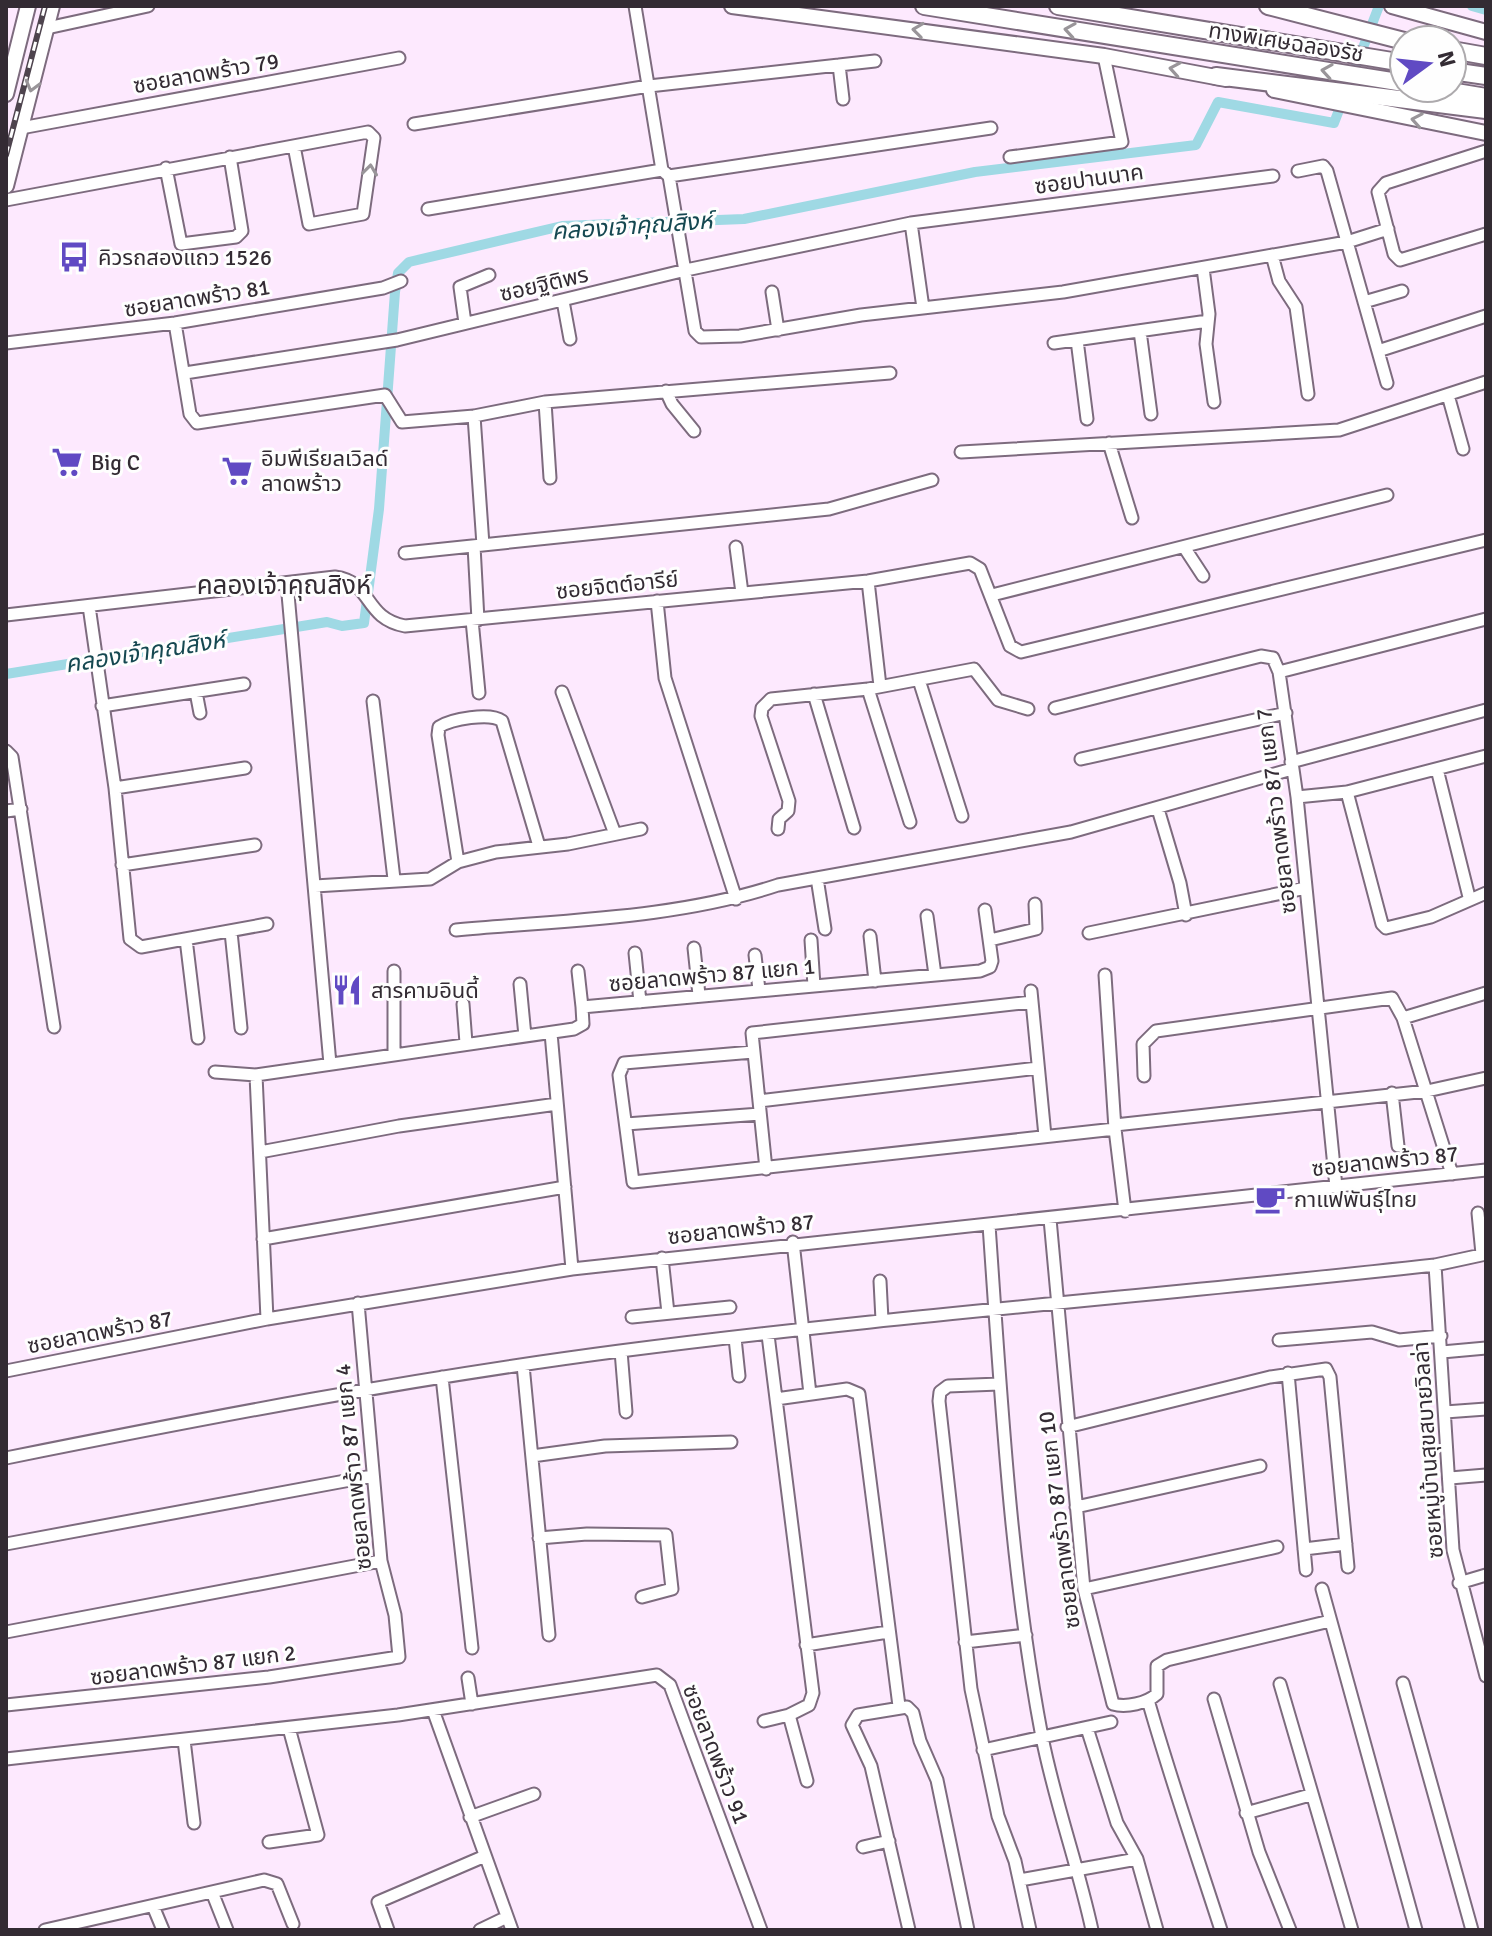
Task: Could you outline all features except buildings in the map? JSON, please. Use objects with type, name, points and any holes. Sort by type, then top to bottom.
[{"type":"highway","name":"ทางพิเศษฉลองรัช","points":[[924,6],[1388,80]]},
{"type":"highway","name":"ทางพิเศษฉลองรัช","points":[[1058,6],[1388,60]]},
{"type":"highway","points":[[1268,6],[1388,37]]},
{"type":"highway","points":[[1216,76],[1340,99],[1486,110]]},
{"type":"main road","points":[[6,94],[14,35],[28,6]]},
{"type":"main road","points":[[732,6],[1104,56],[1216,76]]},
{"type":"main road","points":[[1392,6],[1486,32]]},
{"type":"main road","points":[[6,186],[52,8]]},
{"type":"main road","points":[[1340,99],[1486,133]]},
{"type":"street","points":[[47,28],[148,6]]},
{"type":"street","points":[[635,6],[698,335],[709,339],[923,308],[1007,300],[1347,242],[1388,229]]},
{"type":"street","name":"ซอยปานนาค","points":[[1010,157],[1122,142],[1104,56]]},
{"type":"street","name":"ซอยลาดพร้าว 79","points":[[21,128],[399,58]]},
{"type":"street","points":[[414,124],[649,86],[875,61]]},
{"type":"street","points":[[839,65],[843,99]]},
{"type":"street","points":[[428,209],[991,128]]},
{"type":"street","points":[[6,200],[368,132],[374,138],[365,212],[309,224],[294,146]]},
{"type":"street","points":[[1486,151],[1382,185],[1378,192],[1400,260],[1486,234]]},
{"type":"street","points":[[166,168],[181,244],[236,237],[242,231],[230,157]]},
{"type":"street","points":[[1298,171],[1323,166],[1327,171],[1387,383]]},
{"type":"street","name":"ซอยปานนาค","points":[[911,223],[1273,176]]},
{"type":"street","points":[[911,223],[923,308]]},
{"type":"street","name":"ซอยฐิติพร","points":[[185,373],[393,341],[686,270],[911,223]]},
{"type":"street","points":[[1272,255],[1279,281],[1296,307],[1308,394]]},
{"type":"street","points":[[1203,268],[1208,321],[1206,344],[1214,402]]},
{"type":"street","points":[[465,323],[460,287],[489,275]]},
{"type":"street","name":"ซอยลาดพร้าว 81","points":[[6,343],[175,323],[396,283]]},
{"type":"street","points":[[1364,302],[1402,291]]},
{"type":"street","points":[[772,292],[778,330]]},
{"type":"street","points":[[563,301],[570,339]]},
{"type":"street","points":[[1378,351],[1486,316]]},
{"type":"street","points":[[1054,343],[1208,321]]},
{"type":"street","points":[[175,323],[190,414],[197,423],[389,398],[402,422],[474,416],[545,402],[890,373]]},
{"type":"street","points":[[1140,331],[1151,414]]},
{"type":"street","points":[[1077,340],[1087,419]]},
{"type":"street","points":[[961,452],[1339,430],[1486,382]]},
{"type":"street","points":[[666,391],[672,404],[694,431]]},
{"type":"street","points":[[1448,395],[1463,449]]},
{"type":"street","points":[[545,402],[550,478]]},
{"type":"street","points":[[474,416],[478,545],[475,620],[479,693]]},
{"type":"street","points":[[1109,443],[1132,518]]},
{"type":"street","points":[[405,553],[733,521],[846,506],[932,480]]},
{"type":"street","points":[[1387,495],[992,595],[1010,646],[1021,652],[1486,540]]},
{"type":"street","points":[[736,547],[742,593]]},
{"type":"street","points":[[1184,547],[1203,576]]},
{"type":"street","name":"ซอยจิตต์อารีย์","points":[[6,615],[342,578],[368,600],[386,622],[405,626],[868,581],[970,563],[980,569],[992,595]]},
{"type":"street","points":[[868,581],[874,688],[910,822]]},
{"type":"street","points":[[287,583],[330,1064]]},
{"type":"street","points":[[657,601],[665,678],[736,899]]},
{"type":"street","points":[[89,606],[115,788],[130,939],[141,947],[267,924]]},
{"type":"street","points":[[1055,708],[1267,654],[1271,655],[1279,672],[1486,619]]},
{"type":"street","points":[[778,829],[779,819],[788,811],[789,801],[761,716],[762,708],[771,699],[874,688],[974,669],[998,700],[1028,709]]},
{"type":"street","name":"ซอยลาดพร้าว 87 แยก 7","points":[[1279,672],[1297,797],[1336,1187]]},
{"type":"street","points":[[919,680],[962,816]]},
{"type":"street","points":[[102,706],[244,684]]},
{"type":"street","points":[[196,692],[200,713]]},
{"type":"street","points":[[562,692],[615,834]]},
{"type":"street","points":[[814,694],[854,828]]},
{"type":"street","points":[[373,701],[394,879]]},
{"type":"street","points":[[456,930],[551,923],[736,899],[778,885],[1020,843],[1158,809],[1292,766],[1486,710]]},
{"type":"street","points":[[1081,759],[1286,713]]},
{"type":"street","points":[[458,862],[438,735],[439,727],[447,722],[495,716],[502,721],[539,846]]},
{"type":"street","points":[[6,751],[12,757],[54,1027]]},
{"type":"street","points":[[1297,797],[1347,792],[1486,756]]},
{"type":"street","points":[[115,788],[245,768]]},
{"type":"street","points":[[1437,769],[1469,897]]},
{"type":"street","points":[[1347,792],[1382,924],[1386,928],[1431,917],[1469,897],[1486,893]]},
{"type":"street","points":[[6,811],[21,809]]},
{"type":"street","points":[[1158,809],[1186,915]]},
{"type":"street","points":[[315,886],[430,879],[458,862],[641,829]]},
{"type":"street","points":[[122,865],[255,845]]},
{"type":"street","points":[[817,878],[825,929]]},
{"type":"street","points":[[1089,933],[1306,888]]},
{"type":"street","points":[[985,910],[990,940],[1036,929],[1035,904]]},
{"type":"street","points":[[927,916],[935,975]]},
{"type":"street","points":[[231,932],[241,1028]]},
{"type":"street","points":[[870,936],[875,981]]},
{"type":"street","points":[[186,939],[198,1038]]},
{"type":"street","points":[[811,940],[814,986]]},
{"type":"street","name":"ซอยลาดพร้าว 87 แยก 1","points":[[215,1072],[256,1075],[551,1033],[580,1027],[582,1007],[987,969],[992,961],[990,940]]},
{"type":"street","points":[[694,948],[699,995]]},
{"type":"street","points":[[635,953],[640,1002]]},
{"type":"street","points":[[755,955],[759,990]]},
{"type":"street","points":[[394,971],[394,1053]]},
{"type":"street","points":[[578,971],[582,1007]]},
{"type":"street","points":[[1105,975],[1115,1127],[1125,1211]]},
{"type":"street","points":[[520,984],[525,1036]]},
{"type":"street","points":[[1403,1018],[1486,993]]},
{"type":"street","points":[[766,1169],[752,1033],[1031,996],[1045,1136]]},
{"type":"street","points":[[1144,1076],[1143,1044],[1156,1031],[1318,1011],[1385,998],[1395,1001],[1452,1174]]},
{"type":"street","points":[[463,1004],[466,1043]]},
{"type":"street","points":[[551,1033],[572,1269]]},
{"type":"street","points":[[753,1052],[624,1063],[619,1075],[633,1182],[1427,1091],[1486,1078]]},
{"type":"street","points":[[759,1101],[1038,1068]]},
{"type":"street","points":[[256,1075],[267,1319]]},
{"type":"street","points":[[1392,1093],[1398,1146]]},
{"type":"street","points":[[260,1152],[399,1126],[557,1104]]},
{"type":"street","points":[[626,1124],[760,1114]]},
{"type":"street","name":"ซอยลาดพร้าว 87","points":[[6,1371],[267,1319],[572,1269],[793,1242],[1050,1219],[1486,1170]]},
{"type":"street","points":[[263,1239],[565,1187]]},
{"type":"street","points":[[6,1458],[364,1390],[621,1351],[882,1320],[1435,1265],[1484,1254],[1478,1213]]},
{"type":"street","name":"ซอยลาดพร้าว 87 แยก 10","points":[[1050,1219],[1084,1589],[1113,1704],[1124,1706],[1148,1700]]},
{"type":"street","points":[[989,1225],[999,1384],[1026,1635],[1042,1738],[1066,1839],[1079,1869],[1092,1930]]},
{"type":"street","points":[[793,1242],[810,1394]]},
{"type":"street","points":[[662,1258],[668,1313]]},
{"type":"street","name":"ซอยหมู่บ้านสุขสบายวิลล่า","points":[[1435,1265],[1453,1550],[1459,1583],[1483,1652],[1486,1676]]},
{"type":"street","points":[[880,1281],[882,1320]]},
{"type":"street","name":"ซอยลาดพร้าว 87 แยก 4","points":[[358,1303],[381,1561],[400,1644],[399,1657],[385,1662]]},
{"type":"street","points":[[632,1317],[730,1307]]},
{"type":"street","points":[[1279,1340],[1372,1332],[1399,1340],[1441,1336]]},
{"type":"street","points":[[764,1721],[803,1709],[812,1700],[768,1335]]},
{"type":"street","points":[[735,1338],[739,1376]]},
{"type":"street","points":[[1442,1352],[1486,1348]]},
{"type":"street","points":[[621,1351],[626,1412]]},
{"type":"street","points":[[523,1365],[549,1635]]},
{"type":"street","points":[[1067,1427],[1288,1373],[1322,1368],[1329,1372],[1348,1567]]},
{"type":"street","points":[[1288,1373],[1306,1570]]},
{"type":"street","points":[[442,1377],[472,1648]]},
{"type":"street","points":[[999,1384],[948,1386],[939,1396],[965,1642],[983,1750],[998,1816],[1020,1880],[1030,1930]]},
{"type":"street","points":[[776,1399],[847,1389],[859,1394],[899,1706]]},
{"type":"street","points":[[1445,1412],[1486,1409]]},
{"type":"street","points":[[532,1456],[605,1446],[731,1442]]},
{"type":"street","points":[[1076,1507],[1260,1466]]},
{"type":"street","points":[[1450,1478],[1486,1475]]},
{"type":"street","points":[[6,1544],[372,1476]]},
{"type":"street","points":[[539,1538],[587,1534],[666,1535],[672,1589],[642,1597]]},
{"type":"street","points":[[1304,1549],[1346,1544]]},
{"type":"street","points":[[1084,1589],[1277,1547]]},
{"type":"street","points":[[6,1632],[381,1561]]},
{"type":"street","points":[[1459,1583],[1486,1575]]},
{"type":"street","points":[[1322,1589],[1416,1930]]},
{"type":"street","points":[[1221,1930],[1198,1855],[1178,1806],[1148,1700],[1157,1694],[1156,1671],[1161,1663],[1330,1621]]},
{"type":"street","points":[[806,1645],[888,1632]]},
{"type":"street","points":[[965,1642],[1026,1635]]},
{"type":"street","name":"ซอยลาดพร้าว 87 แยก 2","points":[[6,1705],[385,1662]]},
{"type":"street","name":"ซอยลาดพร้าว 91","points":[[6,1759],[289,1728],[433,1710],[640,1676],[663,1677],[670,1685],[761,1930]]},
{"type":"street","points":[[468,1678],[472,1704]]},
{"type":"street","points":[[1403,1683],[1472,1930]]},
{"type":"street","points":[[1280,1684],[1352,1930]]},
{"type":"street","points":[[1214,1699],[1246,1813],[1290,1930]]},
{"type":"street","points":[[909,1930],[871,1766],[853,1730],[853,1720],[858,1715],[899,1706],[907,1707],[913,1713],[920,1741],[937,1780],[968,1930]]},
{"type":"street","points":[[433,1710],[512,1930]]},
{"type":"street","points":[[789,1715],[807,1781]]},
{"type":"street","points":[[983,1750],[1111,1722]]},
{"type":"street","points":[[269,1842],[318,1835],[289,1728]]},
{"type":"street","points":[[1087,1728],[1117,1823],[1137,1859],[1157,1930]]},
{"type":"street","points":[[184,1740],[194,1823]]},
{"type":"street","points":[[470,1817],[534,1794]]},
{"type":"street","points":[[1246,1813],[1310,1795]]},
{"type":"street","points":[[863,1847],[889,1841]]},
{"type":"street","points":[[388,1930],[378,1902],[485,1856]]},
{"type":"street","points":[[1020,1880],[1137,1859]]},
{"type":"street","points":[[45,1930],[272,1880],[277,1884],[293,1924]]},
{"type":"street","points":[[212,1892],[227,1930]]},
{"type":"street","points":[[153,1906],[163,1930]]},
{"type":"street","points":[[480,1930],[507,1917]]},
{"type":"waterway","name":"คลองเจ้าคุณสิงห์","points":[[6,674],[327,622],[342,626],[364,623],[379,509],[395,292],[398,273],[409,262],[562,226],[744,219],[975,172],[1196,145],[1218,102],[1334,123],[1379,6]]},
{"type":"waterway","name":"คลองเจ้าคุณสิงห์","points":[[1472,6],[1486,10]]},
{"type":"railway","points":[[6,155],[45,6]]},
{"type":"place","name":"คิวรถสองแถว 1526","points":[[74,257]]},
{"type":"place","name":"Big C","points":[[67,462]]},
{"type":"place","name":"อิมพีเรียลเวิลด์ ลาดพร้าว","points":[[237,471]]},
{"type":"place","name":"สารคามอินดี้","points":[[347,990]]},
{"type":"place","name":"กาแฟพันธ์ุไทย","points":[[1270,1199]]},
{"type":"district","name":"คลองเจ้าคุณสิงห์","points":[[284,586]]}]
